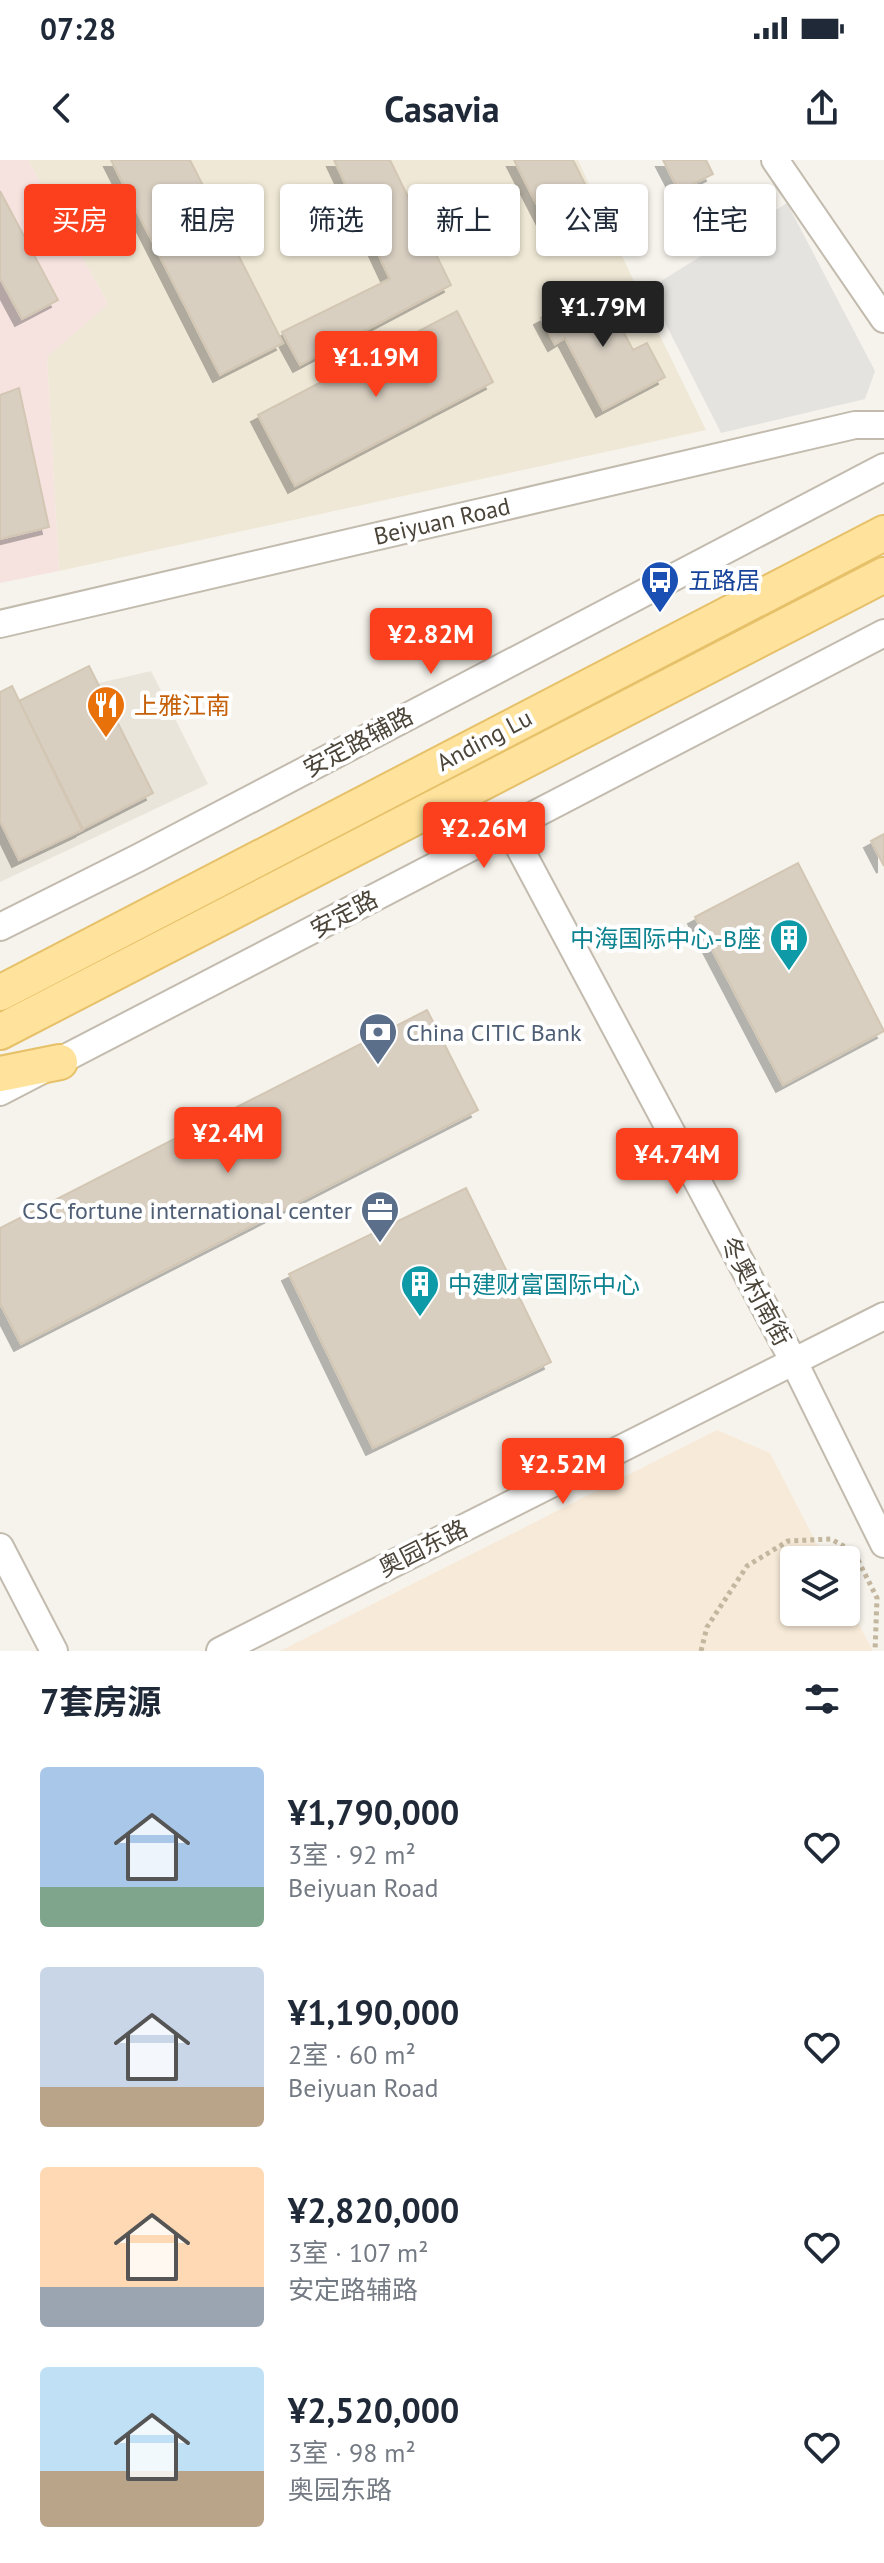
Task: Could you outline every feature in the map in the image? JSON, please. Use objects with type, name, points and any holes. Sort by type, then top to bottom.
[{"type":"main road","name":"Anding Lu","points":[[0,993],[884,533]]},
{"type":"main road","name":"Anding Lu","points":[[0,1032],[884,575]]},
{"type":"main road","points":[[0,1074],[60,1062]]},
{"type":"street","points":[[775,160],[884,319]]},
{"type":"street","name":"Beiyuan Road","points":[[0,624],[855,425],[884,425]]},
{"type":"street","name":"安定路辅路","points":[[0,927],[138,858],[884,467]]},
{"type":"street","name":"安定路","points":[[60,1062],[884,633]]},
{"type":"street","name":"冬奥村南街","points":[[509,828],[794,1362],[884,1544]]},
{"type":"street","points":[[0,1092],[60,1062]]},
{"type":"street","name":"奥园东路","points":[[220,1651],[884,1316]]},
{"type":"street","points":[[0,1547],[54,1651]]},
{"type":"path","points":[[701,1651],[707,1627],[747,1566],[788,1541],[831,1539],[854,1552],[877,1598],[875,1651]]},
{"type":"shaded area","points":[[0,160],[28,160],[41,184],[24,184],[24,256],[81,256],[108,304],[47,357],[59,571],[0,583]]},
{"type":"shaded area","points":[[28,160],[578,160],[589,184],[536,184],[536,256],[622,256],[706,430],[59,571],[47,357],[108,304],[81,256],[136,256],[136,184],[41,184]]},
{"type":"shaded area","points":[[787,203],[875,371],[865,399],[721,433],[648,289],[701,256],[776,256],[776,210]]},
{"type":"shaded area","points":[[151,671],[208,784],[0,882],[0,706]]},
{"type":"shaded area","points":[[717,1430],[770,1453],[818,1546],[780,1546],[780,1626],[860,1626],[873,1651],[280,1651]]},
{"type":"building","points":[[111,160],[190,160],[202,184],[152,184],[152,241],[136,209],[136,184],[123,184]]},
{"type":"building","points":[[334,160],[390,160],[408,197],[408,256],[437,256],[451,285],[300,365],[282,332],[390,279],[379,256],[392,256],[392,184],[345,184]]},
{"type":"building","points":[[514,160],[573,160],[585,184],[536,184],[536,203]]},
{"type":"building","points":[[663,160],[706,160],[713,174],[693,184],[675,184]]},
{"type":"building","points":[[0,191],[24,236],[24,256],[35,256],[58,300],[22,319],[0,278]]},
{"type":"building","points":[[160,256],[239,256],[283,343],[220,375]]},
{"type":"building","points":[[600,287],[633,350],[647,343],[665,377],[603,410],[565,338],[555,344],[541,318]]},
{"type":"building","points":[[457,311],[493,382],[295,486],[258,415]]},
{"type":"building","points":[[19,388],[49,527],[0,539],[0,395]]},
{"type":"building","points":[[89,666],[153,793],[83,829],[19,701]]},
{"type":"building","points":[[12,686],[82,830],[19,860],[0,821],[0,692]]},
{"type":"building","points":[[884,834],[884,866],[871,841]]},
{"type":"building","name":"中海国际中心-B座","points":[[798,863],[884,1031],[783,1085],[695,917]]},
{"type":"building","points":[[427,1010],[478,1110],[21,1344],[0,1303],[0,1228]]},
{"type":"building","name":"中建财富国际中心","points":[[466,1188],[551,1362],[373,1448],[289,1274]]},
{"type":"place","name":"五路居","points":[[660,614]]},
{"type":"place","name":"上雅江南","points":[[106,739]]},
{"type":"place","name":"中海国际中心-B座","points":[[789,972]]},
{"type":"place","name":"China CITIC Bank","points":[[378,1066]]},
{"type":"place","name":"CSC fortune international center","points":[[380,1244]]},
{"type":"place","name":"中建财富国际中心","points":[[420,1318]]}]
